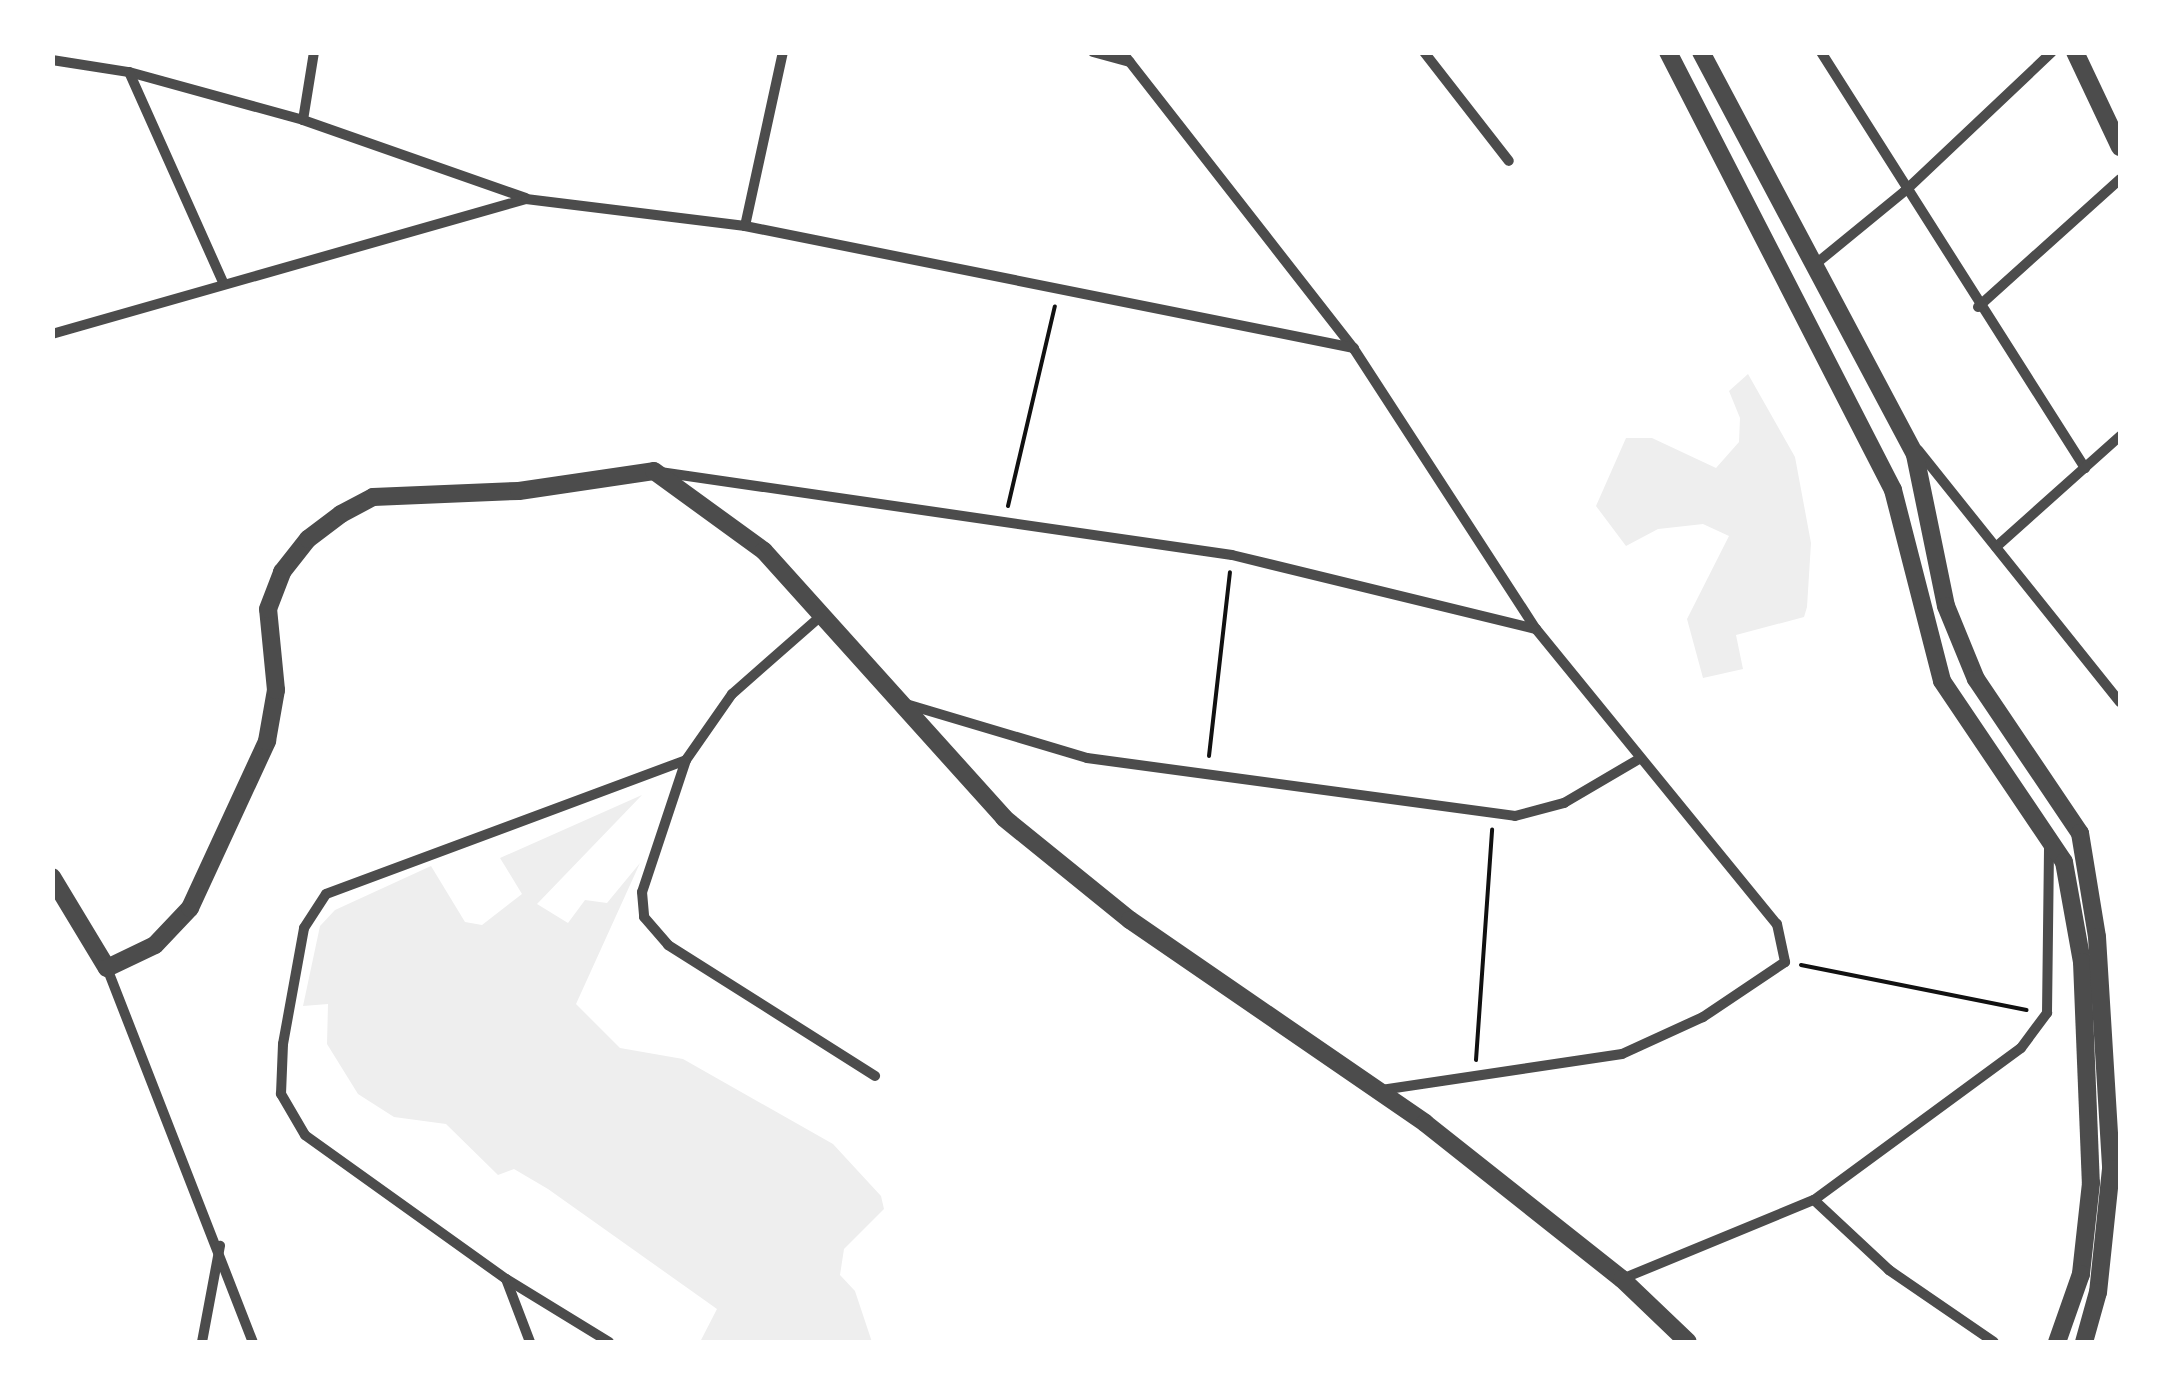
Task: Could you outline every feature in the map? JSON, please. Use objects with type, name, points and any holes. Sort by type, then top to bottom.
[{"type":"street","points":[[303,120],[314,52]]},
{"type":"street","points":[[744,226],[783,52]]},
{"type":"street","points":[[1093,52],[1126,57],[1354,348],[1536,630],[1777,924],[1785,962],[1703,1017],[1622,1054],[1474,1079],[1379,1090]]},
{"type":"street","points":[[1424,52],[1509,162]]},
{"type":"street","points":[[1668,52],[1886,476],[1942,681],[2064,862],[2082,962],[2091,1183],[2081,1274],[2056,1342]]},
{"type":"street","points":[[1822,52],[1978,308],[2085,468]]},
{"type":"street","points":[[1812,267],[1906,191],[2052,52]]},
{"type":"street","points":[[2075,52],[2120,147]]},
{"type":"street","points":[[1703,54],[1812,267],[1916,455],[1946,606],[1976,678],[2073,818],[2097,937],[2111,1169],[2098,1292],[2084,1342]]},
{"type":"street","points":[[52,60],[129,72],[303,120],[526,198],[744,226],[1354,348]]},
{"type":"street","points":[[129,72],[223,282]]},
{"type":"street","points":[[1978,308],[2120,179]]},
{"type":"street","points":[[52,334],[526,198]]},
{"type":"street","points":[[1858,420],[1869,398],[1891,409]]},
{"type":"street","points":[[1996,547],[2120,436]]},
{"type":"street","points":[[1908,437],[2120,702]]},
{"type":"street","points":[[1886,476],[1912,480],[1916,455]]},
{"type":"street","points":[[107,968],[155,945],[190,908],[267,741],[276,690],[268,609],[282,572],[308,539],[373,497],[519,491],[654,471],[863,498],[1004,526],[1232,555],[1536,630]]},
{"type":"street","points":[[654,471],[764,552],[1004,818],[1102,897],[1379,1090],[1622,1279],[1688,1342]]},
{"type":"street","points":[[823,614],[732,694],[686,760],[642,892],[653,933],[876,1076]]},
{"type":"street","points":[[896,701],[1034,746],[1494,813],[1542,812],[1638,758]]},
{"type":"street","points":[[609,1342],[506,1279],[305,1135],[281,1094],[282,1060],[312,907],[326,894],[686,760]]},
{"type":"street","points":[[1622,1279],[1814,1200],[2022,1048],[2047,1013],[2050,838],[2073,818]]},
{"type":"street","points":[[52,877],[107,968],[220,1245],[254,1342]]},
{"type":"street","points":[[1814,1200],[1889,1270],[1994,1342]]},
{"type":"street","points":[[202,1342],[220,1245]]},
{"type":"street","points":[[506,1279],[530,1342]]},
{"type":"path","points":[[1004,526],[1059,290]]},
{"type":"path","points":[[1207,771],[1232,555]]},
{"type":"path","points":[[1474,1079],[1494,813]]},
{"type":"path","points":[[1785,962],[2047,1013]]},
{"type":"shaded area","points":[[1748,374],[1795,457],[1811,543],[1807,607],[1804,617],[1736,635],[1743,669],[1703,678],[1687,619],[1729,536],[1703,524],[1658,529],[1626,546],[1596,506],[1626,438],[1652,438],[1716,468],[1739,442],[1740,418],[1729,391]]},
{"type":"shaded area","points":[[642,795],[537,904],[568,923],[585,900],[607,903],[640,863],[576,1004],[620,1048],[683,1059],[833,1144],[881,1196],[884,1209],[844,1249],[840,1275],[855,1291],[872,1342],[700,1342],[717,1309],[548,1189],[514,1169],[498,1175],[446,1124],[394,1117],[358,1094],[327,1044],[328,1004],[303,1006],[320,926],[335,910],[431,866],[465,922],[482,925],[522,894],[500,858]]}]
